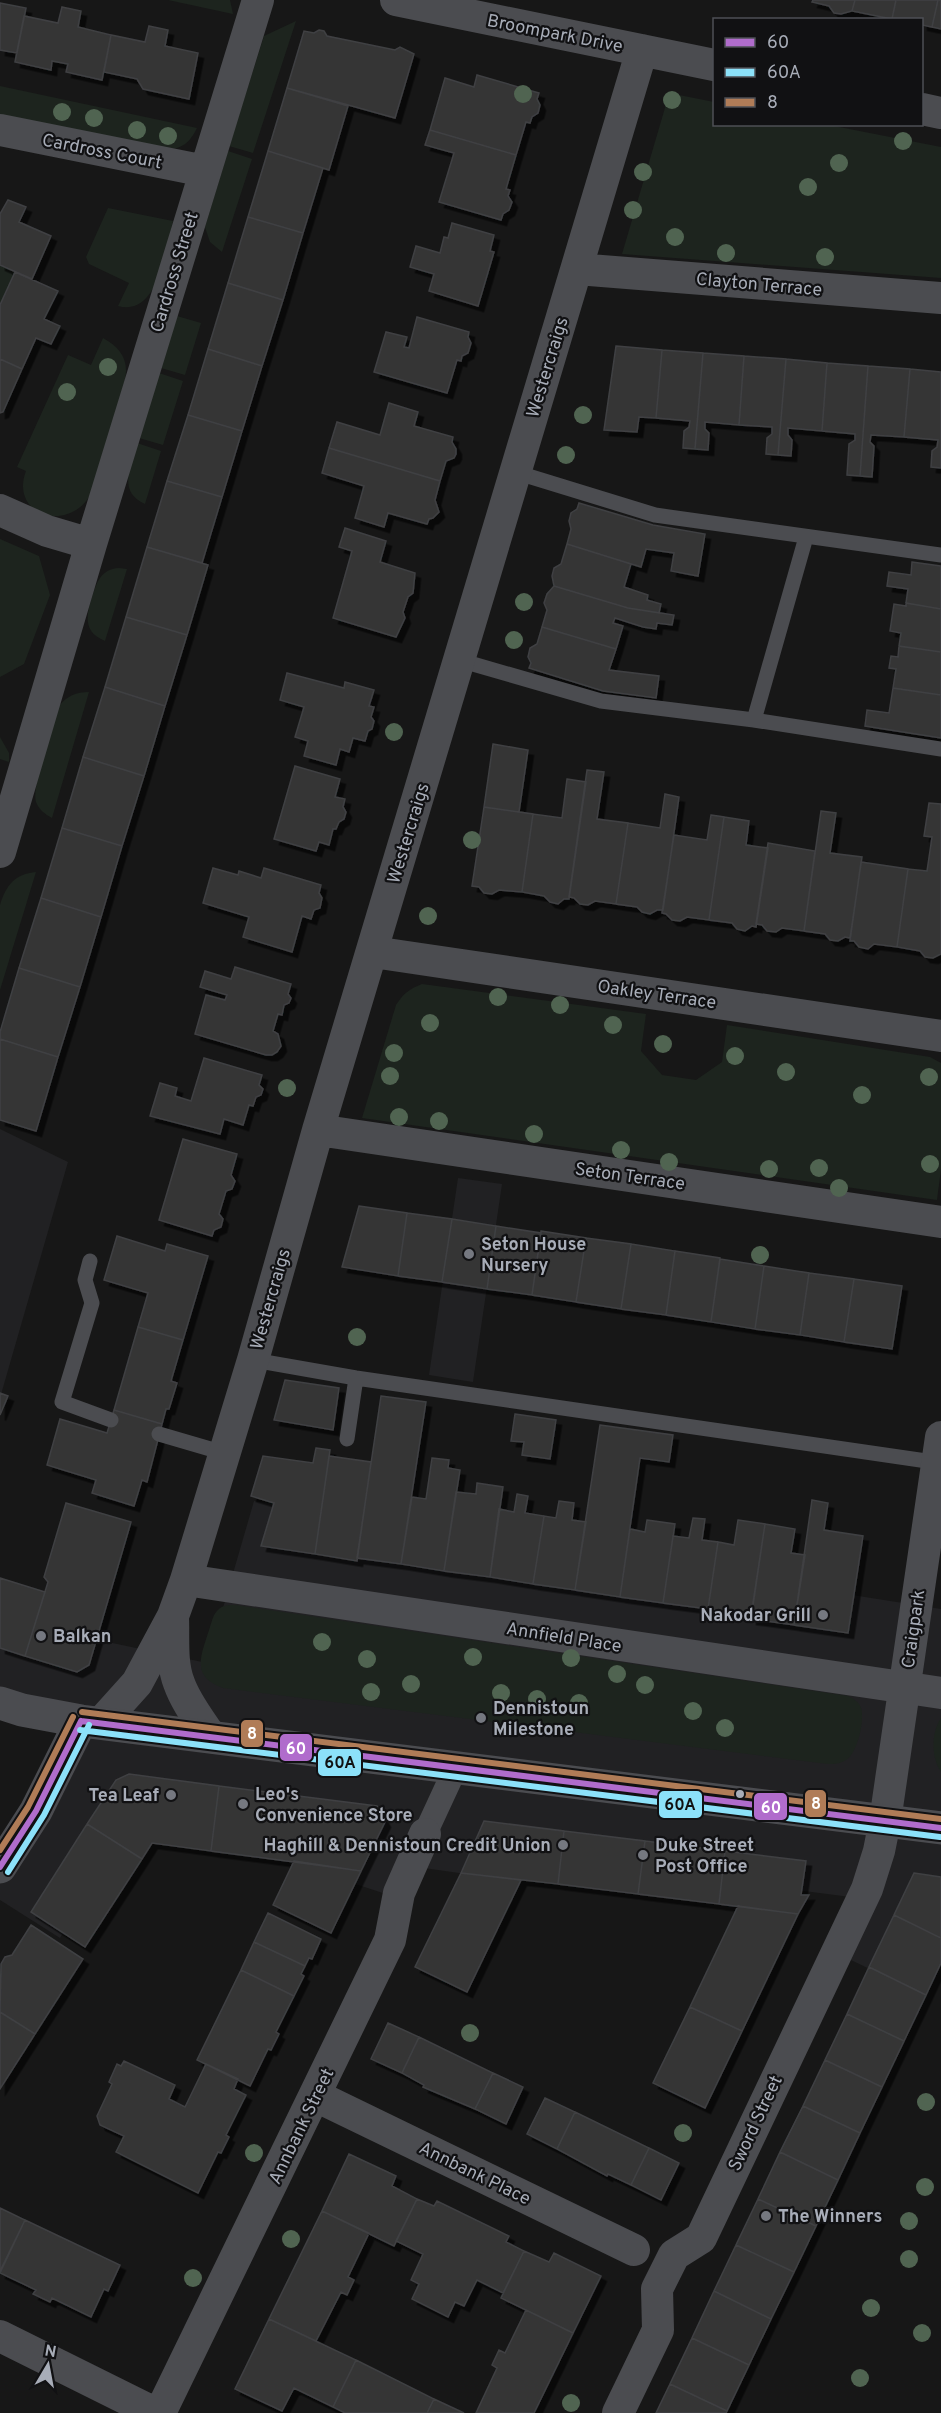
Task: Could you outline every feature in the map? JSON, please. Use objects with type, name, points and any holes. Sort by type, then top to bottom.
[{"type":"street","name":"Cardross Street","points":[[0,852],[91,544],[258,0]]},
{"type":"street","name":"Broompark Drive","points":[[396,0],[463,7],[713,65]]},
{"type":"street","name":"Westercraigs","points":[[91,1722],[137,1683],[173,1616],[186,1580],[514,472],[642,50]]},
{"type":"street","points":[[923,109],[941,113]]},
{"type":"street","name":"Cardross Court","points":[[0,130],[205,171]]},
{"type":"street","name":"Clayton Terrace","points":[[577,269],[941,298]]},
{"type":"street","points":[[0,510],[47,531],[91,544]]},
{"type":"street","name":"Oakley Terrace","points":[[372,952],[941,1036]]},
{"type":"street","name":"Seton Terrace","points":[[318,1130],[941,1222]]},
{"type":"street","name":"Craigpark","points":[[885,1821],[940,1454]]},
{"type":"street","name":"Annfield Place","points":[[186,1580],[941,1693]]},
{"type":"street","name":"Westercraigs","points":[[173,1616],[175,1671],[179,1684],[211,1737]]},
{"type":"street","points":[[0,1703],[22,1710],[91,1722],[941,1827]]},
{"type":"street","points":[[0,1867],[91,1722]]},
{"type":"street","points":[[425,1834],[456,1767]]},
{"type":"street","name":"Sword Street","points":[[618,2413],[658,2330],[657,2289],[674,2255],[701,2238],[867,1889],[879,1851],[885,1821]]},
{"type":"street","name":"Annbank Street","points":[[160,2413],[390,1940],[399,1893],[425,1834]]},
{"type":"street","name":"Annbank Place","points":[[316,2096],[634,2250]]},
{"type":"street","points":[[0,2336],[155,2413]]},
{"type":"lane","points":[[514,472],[655,515],[941,555]]},
{"type":"lane","points":[[754,720],[806,537]]},
{"type":"lane","points":[[459,660],[601,701],[754,720],[941,749]]},
{"type":"lane","points":[[90,1261],[85,1280],[92,1303],[62,1402],[111,1420]]},
{"type":"lane","points":[[253,1360],[356,1378],[940,1454]]},
{"type":"lane","points":[[347,1439],[356,1378]]},
{"type":"lane","points":[[159,1434],[224,1453]]},
{"type":"shaded area","points":[[168,0],[230,0],[233,14]]},
{"type":"shaded area","points":[[296,21],[253,153],[229,146],[264,36]]},
{"type":"shaded area","points":[[0,86],[197,128],[184,145],[163,149],[0,115]]},
{"type":"shaded area","points":[[679,95],[713,102],[713,126],[834,126],[941,147],[941,278],[622,254],[667,101]]},
{"type":"shaded area","points":[[228,151],[252,159],[222,252],[210,242],[205,227]]},
{"type":"shaded area","points":[[108,208],[173,221],[163,263],[152,291],[143,301],[132,307],[118,306],[129,283],[89,264],[86,257]]},
{"type":"shaded area","points":[[0,265],[15,272],[0,305]]},
{"type":"shaded area","points":[[177,316],[201,323],[185,375],[161,368]]},
{"type":"shaded area","points":[[103,338],[119,350],[125,361],[126,373],[94,486],[90,496],[77,510],[65,515],[52,516],[41,513],[25,498],[23,486],[26,471],[17,467],[68,355],[91,365]]},
{"type":"shaded area","points":[[159,373],[183,381],[163,445],[139,438]]},
{"type":"shaded area","points":[[137,443],[161,451],[145,504],[136,499],[129,485],[128,477]]},
{"type":"shaded area","points":[[0,539],[39,556],[50,595],[24,664],[0,677]]},
{"type":"shaded area","points":[[119,568],[127,569],[105,641],[93,633],[90,628],[88,611],[98,581],[108,571]]},
{"type":"shaded area","points":[[89,692],[52,818],[42,812],[36,802],[35,794],[44,755],[59,706],[72,695]]},
{"type":"shaded area","points":[[0,737],[9,753],[9,762],[0,759]]},
{"type":"shaded area","points":[[36,872],[0,990],[0,905],[12,882],[22,875]]},
{"type":"shaded area","points":[[422,984],[646,1014],[641,1051],[662,1075],[696,1080],[722,1062],[727,1025],[930,1057],[941,1063],[941,1169],[937,1200],[362,1118],[396,1005],[407,992]]},
{"type":"shaded area","points":[[0,1129],[68,1162],[0,1398]]},
{"type":"shaded area","name":"Seton House Nursery","points":[[458,1178],[502,1184],[473,1382],[429,1375]]},
{"type":"shaded area","points":[[254,1501],[941,1609],[941,1912],[899,1983],[832,1951],[858,1898],[504,1852],[494,1878],[417,1867],[401,1899],[325,1874],[340,1837],[136,1809],[60,1938],[0,1900],[0,1872],[85,1729],[0,1702],[0,1616],[65,1633],[207,1663]]},
{"type":"shaded area","points":[[235,1605],[848,1696],[861,1708],[861,1729],[850,1757],[842,1762],[828,1764],[223,1688],[206,1678],[201,1666],[201,1658],[215,1613],[223,1606]]},
{"type":"shaded area","points":[[941,1718],[941,1772],[935,1759],[934,1738]]},
{"type":"building","points":[[813,0],[855,0],[852,11],[841,14],[834,13],[829,6],[812,2]]},
{"type":"building","points":[[855,0],[896,0],[892,18],[852,11]]},
{"type":"building","points":[[896,0],[938,0],[932,27],[923,25],[923,18],[892,18]]},
{"type":"building","points":[[938,0],[941,0],[941,29],[932,27]]},
{"type":"building","points":[[0,3],[26,8],[17,53],[0,50]]},
{"type":"building","points":[[62,7],[81,11],[78,27],[111,35],[102,80],[66,72],[68,64],[52,61],[51,70],[15,62],[24,16],[58,23]]},
{"type":"building","points":[[149,26],[168,30],[165,46],[198,53],[189,99],[143,89],[137,79],[104,72],[111,35],[145,42]]},
{"type":"building","points":[[319,30],[324,31],[327,36],[395,50],[400,47],[414,54],[395,118],[287,88],[304,31],[314,33]]},
{"type":"building","points":[[477,75],[539,93],[538,113],[532,117],[530,123],[526,122],[516,155],[430,130],[445,78],[474,87]]},
{"type":"building","points":[[287,88],[348,106],[329,170],[268,151]]},
{"type":"building","points":[[430,130],[516,155],[506,189],[510,190],[508,196],[512,202],[501,220],[439,202],[454,153],[425,145]]},
{"type":"building","points":[[268,151],[323,168],[303,233],[248,217]]},
{"type":"building","points":[[8,200],[26,207],[19,222],[51,236],[32,279],[0,265],[0,214]]},
{"type":"building","points":[[248,217],[303,233],[283,300],[228,283]]},
{"type":"building","points":[[452,223],[494,235],[490,251],[494,252],[478,306],[429,291],[434,274],[410,267],[416,246],[440,253],[444,237],[448,238]]},
{"type":"building","points":[[15,272],[58,291],[44,319],[60,326],[51,344],[36,338],[22,369],[0,359],[0,305]]},
{"type":"building","points":[[228,283],[283,300],[262,366],[208,349]]},
{"type":"building","points":[[417,317],[469,332],[468,337],[471,343],[468,353],[462,356],[461,361],[457,360],[447,393],[374,372],[386,332],[407,337],[404,347],[409,348]]},
{"type":"building","points":[[616,346],[662,350],[656,418],[639,417],[637,432],[604,430]]},
{"type":"building","points":[[208,349],[262,366],[242,431],[188,415]]},
{"type":"building","points":[[662,350],[703,353],[695,449],[683,448],[684,431],[689,427],[690,421],[656,418]]},
{"type":"building","points":[[703,353],[744,356],[739,425],[705,422],[705,429],[709,433],[708,450],[695,449]]},
{"type":"building","points":[[744,356],[786,359],[778,455],[766,454],[767,438],[772,434],[772,427],[739,425]]},
{"type":"building","points":[[0,359],[22,369],[3,412],[0,413]]},
{"type":"building","points":[[786,359],[827,363],[822,431],[788,428],[788,435],[792,440],[791,456],[778,455]]},
{"type":"building","points":[[827,363],[868,366],[860,476],[847,475],[849,444],[855,440],[855,434],[822,431]]},
{"type":"building","points":[[868,366],[910,369],[904,437],[871,435],[870,442],[874,446],[872,477],[860,476]]},
{"type":"building","points":[[910,369],[941,372],[941,468],[931,467],[932,451],[937,447],[938,440],[904,437]]},
{"type":"building","points":[[389,403],[418,412],[414,426],[453,437],[452,442],[456,454],[454,458],[446,461],[440,481],[329,448],[337,422],[380,435]]},
{"type":"building","points":[[188,415],[242,431],[222,497],[167,481]]},
{"type":"building","points":[[329,448],[440,481],[435,500],[439,512],[429,519],[427,524],[388,513],[384,527],[355,518],[364,486],[322,473]]},
{"type":"building","points":[[167,481],[222,497],[202,563],[147,547]]},
{"type":"building","points":[[579,503],[653,525],[705,534],[698,576],[671,571],[674,553],[646,549],[641,567],[567,544],[571,529],[569,521],[571,513],[577,509]]},
{"type":"building","points":[[345,528],[386,541],[380,562],[415,573],[413,593],[408,597],[403,612],[405,618],[396,637],[333,618],[352,551],[339,547]]},
{"type":"building","points":[[567,544],[631,564],[624,587],[648,595],[647,600],[661,604],[659,613],[628,608],[554,586],[552,576],[554,568],[561,564]]},
{"type":"building","points":[[147,547],[208,565],[187,635],[126,617]]},
{"type":"building","points":[[912,562],[941,566],[941,609],[906,603],[908,589],[887,586],[889,572],[911,575]]},
{"type":"building","points":[[554,586],[628,608],[674,615],[672,625],[657,623],[656,629],[615,618],[613,623],[623,626],[616,649],[542,627],[547,610],[544,603],[547,594]]},
{"type":"building","points":[[906,603],[941,609],[941,652],[899,646],[901,633],[890,631],[894,604],[906,606]]},
{"type":"building","points":[[126,617],[187,635],[165,706],[105,687]]},
{"type":"building","points":[[542,627],[616,649],[609,670],[659,676],[656,698],[603,691],[529,668],[530,648],[537,644]]},
{"type":"building","points":[[899,646],[941,652],[941,695],[893,688],[896,669],[889,668],[891,656],[898,657]]},
{"type":"building","points":[[287,673],[344,688],[345,682],[374,690],[369,706],[374,707],[371,717],[374,721],[372,729],[368,731],[365,741],[353,738],[349,752],[340,749],[336,765],[304,756],[308,741],[295,737],[304,707],[280,700]]},
{"type":"building","points":[[105,687],[165,706],[144,776],[83,757]]},
{"type":"building","points":[[893,688],[941,695],[941,738],[865,726],[867,710],[889,713]]},
{"type":"building","points":[[493,744],[528,750],[519,812],[484,807]]},
{"type":"building","points":[[83,757],[144,776],[122,846],[62,828]]},
{"type":"building","points":[[295,766],[340,779],[335,797],[345,799],[344,819],[339,822],[336,829],[333,829],[329,845],[319,842],[316,851],[274,839]]},
{"type":"building","points":[[587,770],[604,772],[597,819],[628,823],[616,904],[595,901],[588,905],[580,904],[574,898],[569,897]]},
{"type":"building","points":[[567,779],[586,782],[569,899],[564,899],[558,904],[550,902],[544,896],[522,892],[533,814],[562,818]]},
{"type":"building","points":[[665,794],[679,797],[663,910],[650,914],[642,912],[637,907],[616,904],[628,823],[660,828]]},
{"type":"building","points":[[929,803],[941,804],[941,954],[933,958],[925,957],[920,951],[897,947],[908,869],[927,871],[932,837],[924,836]]},
{"type":"building","points":[[484,807],[533,814],[522,892],[499,890],[492,894],[484,893],[479,887],[472,886]]},
{"type":"building","points":[[821,811],[836,813],[830,853],[862,857],[850,938],[845,937],[838,941],[830,940],[825,934],[804,931]]},
{"type":"building","points":[[711,815],[724,817],[709,920],[687,917],[680,921],[672,920],[662,913],[674,835],[707,840]]},
{"type":"building","points":[[724,817],[749,821],[746,845],[768,848],[756,927],[752,926],[745,931],[737,929],[732,923],[709,920]]},
{"type":"building","points":[[62,828],[122,846],[101,917],[41,898]]},
{"type":"building","points":[[768,843],[815,851],[804,931],[782,928],[776,932],[767,931],[762,925],[756,924]]},
{"type":"building","points":[[861,862],[908,869],[897,947],[874,944],[868,949],[859,947],[854,941],[850,941]]},
{"type":"building","points":[[213,868],[238,875],[239,871],[261,878],[264,868],[321,885],[320,908],[314,910],[311,919],[302,916],[292,952],[243,937],[249,917],[203,903]]},
{"type":"building","points":[[41,898],[101,917],[80,987],[19,968]]},
{"type":"building","points":[[235,967],[291,984],[288,994],[291,998],[289,1003],[284,1005],[282,1015],[278,1014],[273,1031],[278,1034],[281,1046],[272,1055],[195,1034],[206,995],[225,1000],[227,995],[200,987],[205,971],[231,979]]},
{"type":"building","points":[[19,968],[80,987],[58,1057],[0,1039],[0,1032]]},
{"type":"building","points":[[0,1039],[58,1057],[36,1131],[0,1120]]},
{"type":"building","points":[[204,1058],[262,1075],[259,1085],[263,1089],[261,1095],[256,1097],[253,1106],[249,1105],[243,1125],[224,1119],[220,1134],[150,1116],[160,1083],[177,1088],[175,1096],[191,1101]]},
{"type":"building","points":[[183,1139],[237,1154],[231,1175],[235,1181],[232,1189],[226,1191],[219,1214],[223,1219],[221,1227],[214,1230],[212,1236],[159,1220]]},
{"type":"building","points":[[359,1206],[407,1213],[398,1276],[342,1267]]},
{"type":"building","points":[[407,1213],[452,1219],[442,1282],[398,1276]]},
{"type":"building","points":[[452,1219],[496,1226],[487,1289],[442,1282]]},
{"type":"building","points":[[496,1226],[541,1233],[532,1295],[487,1289]]},
{"type":"building","points":[[541,1231],[586,1238],[576,1302],[532,1295]]},
{"type":"building","points":[[117,1236],[165,1251],[167,1244],[208,1256],[183,1340],[138,1327],[148,1293],[104,1280]]},
{"type":"building","points":[[586,1238],[631,1244],[621,1309],[576,1302]]},
{"type":"building","points":[[631,1244],[675,1251],[666,1315],[621,1309]]},
{"type":"building","points":[[675,1251],[720,1258],[711,1322],[666,1315]]},
{"type":"building","points":[[720,1259],[764,1266],[755,1329],[711,1322]]},
{"type":"building","points":[[764,1266],[809,1273],[800,1335],[755,1329]]},
{"type":"building","points":[[809,1273],[854,1279],[844,1342],[800,1335]]},
{"type":"building","points":[[854,1279],[902,1286],[892,1349],[844,1342]]},
{"type":"building","points":[[138,1327],[183,1340],[171,1381],[177,1383],[162,1424],[114,1410]]},
{"type":"building","points":[[285,1380],[339,1388],[333,1430],[274,1420]]},
{"type":"building","points":[[0,1393],[8,1396],[0,1415]]},
{"type":"building","points":[[381,1396],[426,1402],[401,1564],[357,1558]]},
{"type":"building","points":[[114,1410],[162,1424],[147,1482],[142,1480],[134,1506],[92,1493],[96,1480],[47,1465],[60,1419],[107,1433]]},
{"type":"building","points":[[515,1414],[556,1420],[550,1459],[522,1455],[524,1442],[511,1441]]},
{"type":"building","points":[[600,1425],[673,1435],[669,1462],[640,1458],[620,1597],[575,1590]]},
{"type":"building","points":[[316,1448],[330,1450],[315,1554],[261,1546],[274,1503],[251,1496],[263,1456],[313,1463]]},
{"type":"building","points":[[329,1456],[371,1462],[357,1561],[315,1554]]},
{"type":"building","points":[[432,1458],[449,1460],[448,1468],[460,1470],[444,1571],[401,1564],[412,1497],[426,1499]]},
{"type":"building","points":[[477,1483],[503,1487],[490,1577],[444,1571],[456,1492],[476,1494]]},
{"type":"building","points":[[517,1494],[528,1496],[525,1513],[544,1516],[533,1584],[490,1577],[499,1509],[514,1512]]},
{"type":"building","points":[[812,1500],[828,1503],[824,1530],[863,1536],[848,1633],[794,1625]]},
{"type":"building","points":[[559,1501],[574,1503],[572,1520],[586,1522],[575,1590],[533,1584],[544,1516],[556,1518]]},
{"type":"building","points":[[66,1503],[131,1522],[89,1665],[77,1672],[25,1656],[48,1582],[44,1577]]},
{"type":"building","points":[[693,1518],[705,1519],[702,1540],[718,1542],[708,1609],[663,1603],[673,1536],[689,1538]]},
{"type":"building","points":[[647,1520],[675,1524],[663,1603],[620,1597],[630,1529],[645,1532]]},
{"type":"building","points":[[738,1520],[765,1524],[751,1616],[708,1609],[718,1542],[734,1545]]},
{"type":"building","points":[[765,1524],[795,1529],[791,1553],[805,1555],[794,1625],[751,1619]]},
{"type":"building","points":[[0,1578],[45,1592],[25,1656],[0,1648]]},
{"type":"building","points":[[129,1774],[219,1786],[211,1851],[152,1843],[142,1859],[87,1824],[116,1780]]},
{"type":"building","points":[[219,1786],[377,1806],[385,1822],[361,1871],[211,1851]]},
{"type":"building","points":[[484,1821],[564,1831],[558,1884],[461,1873]]},
{"type":"building","points":[[87,1824],[142,1859],[85,1947],[31,1912]]},
{"type":"building","points":[[564,1831],[645,1841],[638,1894],[558,1884]]},
{"type":"building","points":[[645,1841],[725,1851],[719,1904],[638,1894]]},
{"type":"building","points":[[725,1851],[806,1861],[801,1895],[809,1895],[798,1914],[719,1904]]},
{"type":"building","points":[[294,1861],[361,1871],[331,1933],[273,1905]]},
{"type":"building","points":[[461,1873],[521,1880],[467,1992],[415,1967]]},
{"type":"building","points":[[914,1873],[941,1877],[941,1938],[894,1915]]},
{"type":"building","points":[[738,1906],[798,1914],[742,2031],[690,2007]]},
{"type":"building","points":[[268,1913],[321,1939],[312,1959],[309,1958],[305,1966],[254,1942]]},
{"type":"building","points":[[894,1915],[941,1938],[941,1963],[926,1995],[869,1967]]},
{"type":"building","points":[[31,1925],[83,1959],[35,2034],[0,2012],[1,1964],[5,1957],[12,1955]]},
{"type":"building","points":[[254,1942],[305,1966],[301,1974],[304,1976],[294,1996],[241,1970]]},
{"type":"building","points":[[869,1967],[926,1995],[904,2041],[847,2014]]},
{"type":"building","points":[[241,1970],[294,1996],[276,2032],[279,2034],[271,2050],[268,2049],[250,2086],[197,2060]]},
{"type":"building","points":[[690,2007],[742,2031],[705,2108],[653,2083]]},
{"type":"building","points":[[0,2012],[35,2034],[0,2089]]},
{"type":"building","points":[[847,2014],[904,2041],[882,2087],[825,2060]]},
{"type":"building","points":[[388,2023],[419,2037],[402,2073],[371,2059]]},
{"type":"building","points":[[419,2037],[493,2073],[475,2109],[423,2087],[424,2085],[402,2073]]},
{"type":"building","points":[[825,2060],[882,2087],[860,2133],[803,2106]]},
{"type":"building","points":[[124,2061],[175,2085],[169,2099],[185,2107],[206,2064],[238,2079],[234,2089],[246,2095],[226,2135],[229,2137],[221,2153],[218,2152],[198,2193],[116,2152],[124,2136],[100,2125],[97,2116],[112,2084],[109,2082],[117,2064],[121,2066]]},
{"type":"building","points":[[493,2073],[523,2087],[506,2124],[475,2109]]},
{"type":"building","points":[[545,2098],[575,2112],[557,2149],[527,2134]]},
{"type":"building","points":[[803,2106],[860,2133],[838,2180],[780,2152]]},
{"type":"building","points":[[575,2112],[649,2148],[631,2185],[608,2174],[607,2176],[557,2149]]},
{"type":"building","points":[[649,2148],[679,2163],[661,2200],[631,2185]]},
{"type":"building","points":[[780,2152],[838,2180],[816,2226],[758,2199]]},
{"type":"building","points":[[349,2154],[396,2176],[392,2186],[417,2199],[394,2246],[322,2211]]},
{"type":"building","points":[[417,2199],[434,2206],[437,2201],[509,2236],[506,2242],[524,2251],[503,2293],[477,2280],[464,2306],[455,2302],[448,2317],[412,2299],[419,2284],[411,2280],[423,2254],[396,2241]]},
{"type":"building","points":[[758,2199],[816,2226],[794,2272],[736,2245]]},
{"type":"building","points":[[0,2208],[25,2220],[0,2271]]},
{"type":"building","points":[[322,2211],[369,2233],[348,2277],[354,2280],[347,2295],[341,2292],[316,2341],[269,2319]]},
{"type":"building","points":[[25,2220],[120,2265],[108,2291],[104,2289],[91,2317],[52,2298],[50,2302],[33,2294],[36,2290],[0,2273]]},
{"type":"building","points":[[736,2245],[794,2272],[771,2319],[714,2291]]},
{"type":"building","points":[[524,2251],[549,2262],[554,2253],[601,2276],[573,2333],[501,2298]]},
{"type":"building","points":[[714,2291],[771,2319],[749,2365],[692,2338]]},
{"type":"building","points":[[526,2310],[573,2333],[534,2413],[476,2413],[497,2368],[492,2365],[499,2350],[505,2353]]},
{"type":"building","points":[[269,2319],[356,2360],[333,2407],[294,2388],[282,2411],[235,2389]]},
{"type":"building","points":[[692,2338],[749,2365],[727,2411],[670,2384]]},
{"type":"building","points":[[356,2360],[434,2399],[427,2413],[345,2413],[333,2407]]},
{"type":"building","points":[[670,2384],[727,2411],[726,2413],[656,2413]]},
{"type":"building","points":[[434,2399],[464,2413],[427,2413]]},
{"type":"transit line","name":"8","points":[[82,1712],[941,1819]]},
{"type":"transit line","name":"8","points":[[0,1850],[28,1807],[73,1717]]},
{"type":"transit line","name":"60","points":[[81,1721],[941,1828]]},
{"type":"transit line","name":"60","points":[[0,1867],[36,1811],[81,1721]]},
{"type":"transit line","name":"60A","points":[[8,1872],[44,1815],[89,1725]]},
{"type":"transit line","name":"60A","points":[[80,1730],[940,1837]]},
{"type":"place","name":"Seton House Nursery","points":[[469,1254]]},
{"type":"place","name":"Nakodar Grill","points":[[823,1615]]},
{"type":"place","name":"Balkan","points":[[41,1636]]},
{"type":"place","name":"Dennistoun Milestone","points":[[481,1718]]},
{"type":"place","name":"Tea Leaf","points":[[171,1795]]},
{"type":"place","name":"Leo's Convenience Store","points":[[243,1804]]},
{"type":"place","name":"Haghill & Dennistoun Credit Union","points":[[563,1845]]},
{"type":"place","name":"Duke Street Post Office","points":[[643,1855]]},
{"type":"place","name":"The Winners","points":[[766,2216]]}]
